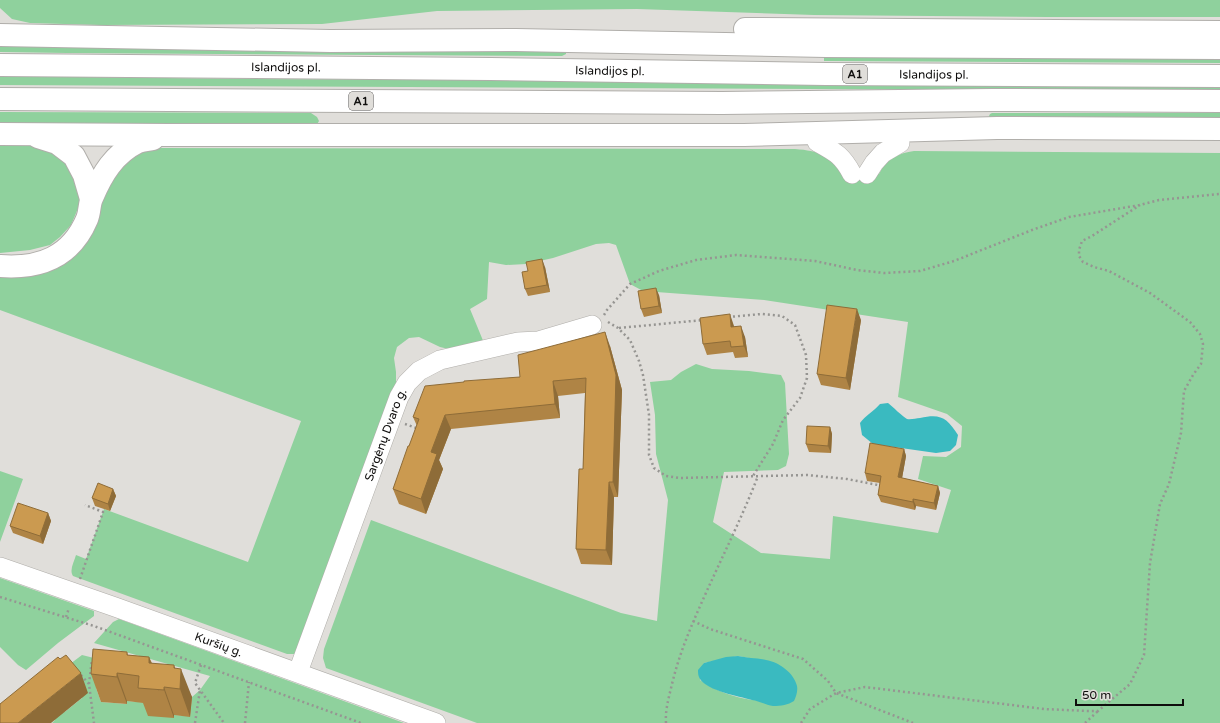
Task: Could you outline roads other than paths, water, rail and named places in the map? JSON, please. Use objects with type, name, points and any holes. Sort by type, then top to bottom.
[{"type":"highway","points":[[0,22],[10,27],[38,35]]},
{"type":"highway","points":[[516,40],[635,27],[807,30],[1220,32]]},
{"type":"highway","points":[[0,35],[330,41],[516,40],[826,46],[1220,48]]},
{"type":"highway","points":[[490,69],[826,46]]},
{"type":"highway","name":"Islandijos pl.","points":[[0,65],[490,69],[826,74],[1220,76]]},
{"type":"highway","name":"A1","points":[[0,99],[722,103],[992,100],[1220,100]]},
{"type":"highway","points":[[744,135],[844,102]]},
{"type":"highway","points":[[722,103],[997,128]]},
{"type":"highway","points":[[0,134],[744,135],[997,128],[1220,129]]},
{"type":"highway","points":[[28,134],[57,143],[74,156],[84,175],[91,199]]},
{"type":"highway","points":[[0,266],[26,266],[46,261],[64,251],[79,236],[88,217],[91,199],[103,174],[118,155],[139,142],[168,135]]},
{"type":"highway","points":[[744,135],[817,142],[1220,144]]},
{"type":"street","points":[[817,142],[836,153],[860,174],[874,163],[882,153],[900,143]]},
{"type":"street","name":"Sargėnų Dvaro g.","points":[[298,672],[399,397],[407,383],[419,371],[440,360],[518,342],[538,341],[592,325]]},
{"type":"street","name":"Kuršių g.","points":[[0,567],[298,672],[436,723]]},
{"type":"water","points":[[888,403],[907,419],[933,416],[943,418],[950,424],[958,435],[956,445],[950,451],[936,453],[873,444],[862,435],[860,423],[880,404]]},
{"type":"water","points":[[738,656],[771,661],[785,669],[793,677],[797,686],[797,694],[794,701],[784,705],[770,705],[716,690],[704,683],[699,678],[698,670],[704,663],[726,657]]}]
